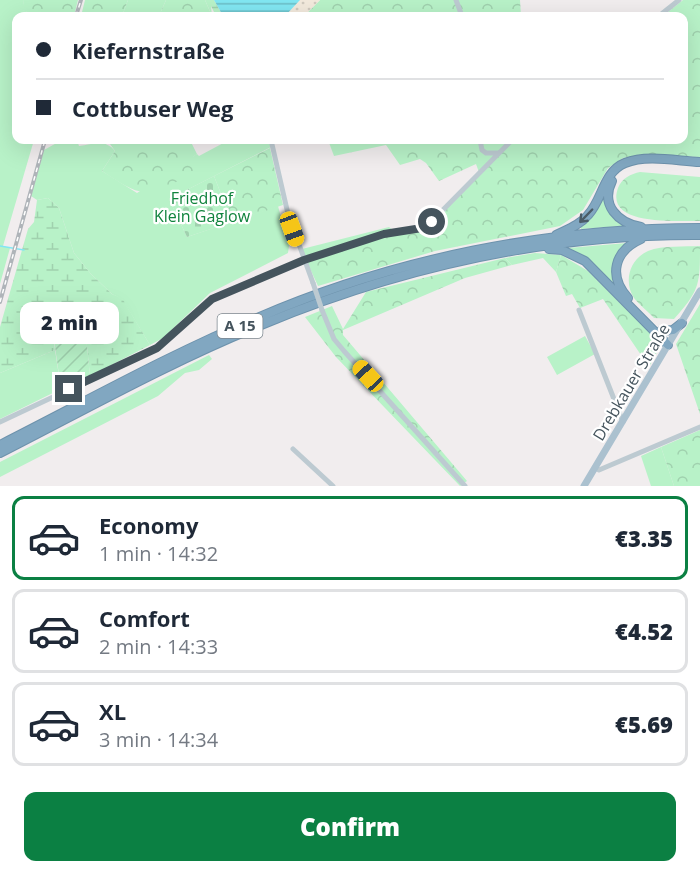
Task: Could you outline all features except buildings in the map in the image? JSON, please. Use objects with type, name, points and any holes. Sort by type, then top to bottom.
[{"type":"highway","points":[[548,238],[570,228],[587,216],[598,201],[609,176],[620,166],[642,159],[700,164]]},
{"type":"highway","points":[[655,229],[626,223],[614,213],[608,198],[613,178],[622,170],[635,165],[700,164]]},
{"type":"highway","name":"A 15","points":[[0,445],[164,361],[257,318],[322,293],[417,264],[548,238],[655,229],[700,228]]},
{"type":"highway","name":"A 15","points":[[0,453],[167,368],[261,325],[398,276],[536,247],[648,236],[700,235]]},
{"type":"highway","points":[[648,236],[629,244],[619,255],[616,278],[626,295],[670,343]]},
{"type":"highway","points":[[536,247],[562,250],[585,261],[670,343]]},
{"type":"highway","points":[[661,331],[673,330],[682,322]]},
{"type":"main road","name":"Drebkauer Straße","points":[[584,486],[700,291]]},
{"type":"street","points":[[663,12],[679,0]]},
{"type":"street","points":[[272,144],[288,214],[334,339],[465,486]]},
{"type":"street","points":[[482,144],[486,153],[499,153]]},
{"type":"street","points":[[0,422],[157,348],[212,299],[304,260],[384,234],[422,228],[432,222],[508,144]]},
{"type":"street","points":[[579,310],[623,422]]},
{"type":"street","points":[[595,468],[599,470],[700,427]]},
{"type":"street","points":[[293,449],[333,486]]},
{"type":"green space","points":[[0,0],[24,0],[23,10],[28,12],[12,12],[12,144],[33,144],[3,246],[10,248],[0,284]]},
{"type":"green space","points":[[24,0],[78,0],[75,12],[22,10]]},
{"type":"green space","points":[[85,0],[128,0],[124,12],[82,12]]},
{"type":"green space","points":[[128,0],[166,0],[161,12],[124,12]]},
{"type":"green space","points":[[166,0],[205,0],[210,12],[161,12]]},
{"type":"green space","points":[[205,0],[214,0],[221,12],[214,12],[211,6],[210,12]]},
{"type":"green space","points":[[320,0],[520,0],[521,12],[308,12]]},
{"type":"green space","points":[[683,0],[700,0],[700,157],[642,155],[623,158],[608,168],[583,210],[560,226],[435,251],[318,286],[306,260],[385,235],[423,229],[480,175],[476,164],[439,181],[426,163],[420,159],[400,165],[386,145],[334,156],[330,144],[688,144],[688,12],[668,12]]},
{"type":"green space","points":[[55,144],[108,145],[115,151],[102,171],[137,193],[197,154],[199,156],[222,144],[270,144],[271,147],[169,199],[187,237],[278,206],[289,246],[288,253],[210,293],[163,338],[150,345],[122,299],[112,294],[91,274],[74,253],[59,208],[48,198],[37,200],[31,196],[44,150]]},
{"type":"green space","points":[[110,144],[192,144],[197,154],[193,157],[194,174],[165,187],[147,192],[138,191],[102,171],[115,151]]},
{"type":"green space","points":[[270,148],[283,205],[232,222],[214,176]]},
{"type":"green space","points":[[640,172],[700,177],[700,221],[646,219],[622,209],[617,201],[618,188],[627,177]]},
{"type":"green space","name":"Friedhof Klein Gaglow","points":[[214,176],[232,222],[187,237],[169,199]]},
{"type":"green space","points":[[604,195],[612,215],[623,226],[581,229],[581,225],[594,212]]},
{"type":"green space","points":[[48,198],[59,208],[74,253],[91,274],[112,294],[122,298],[150,345],[90,376],[85,326],[52,326],[55,350],[0,373],[0,327],[28,229],[34,222],[37,200]]},
{"type":"green space","points":[[389,227],[394,231],[306,258],[302,249]]},
{"type":"green space","points":[[627,243],[619,251],[614,261],[613,283],[584,256],[568,248]]},
{"type":"green space","points":[[700,246],[699,278],[689,301],[674,319],[654,318],[636,301],[631,291],[629,278],[633,265],[642,255],[654,249]]},
{"type":"green space","points":[[535,253],[561,255],[556,272],[543,258],[512,265],[505,258]]},
{"type":"green space","points":[[561,255],[588,271],[652,335],[659,348],[648,369],[637,366],[643,358],[603,299],[580,308],[572,294],[566,296],[556,272]]},
{"type":"green space","points":[[505,258],[512,265],[465,278],[343,330],[343,335],[467,481],[460,486],[336,357],[305,317],[332,306],[343,329],[366,292]]},
{"type":"green space","points":[[700,304],[700,414],[676,344]]},
{"type":"green space","points":[[52,326],[85,326],[90,376],[61,389]]},
{"type":"green space","points":[[585,336],[595,354],[557,375],[547,357]]},
{"type":"green space","points":[[55,350],[61,389],[0,419],[0,373]]},
{"type":"green space","points":[[209,355],[212,359],[199,370],[185,373],[158,396],[0,477],[0,462]]},
{"type":"green space","points":[[700,430],[700,486],[674,486],[661,447]]},
{"type":"green space","points":[[661,447],[674,486],[651,486],[641,456]]},
{"type":"sand","points":[[300,0],[320,0],[308,12],[289,12]]},
{"type":"water","points":[[214,0],[300,0],[289,12],[221,12]]},
{"type":"waterway","points":[[0,246],[24,250]]},
{"type":"railway","points":[[77,12],[81,0]]},
{"type":"railway","points":[[0,302],[44,144]]},
{"type":"route","points":[[69,389],[157,348],[177,333],[212,299],[304,260],[384,234],[422,228],[432,222]]}]
